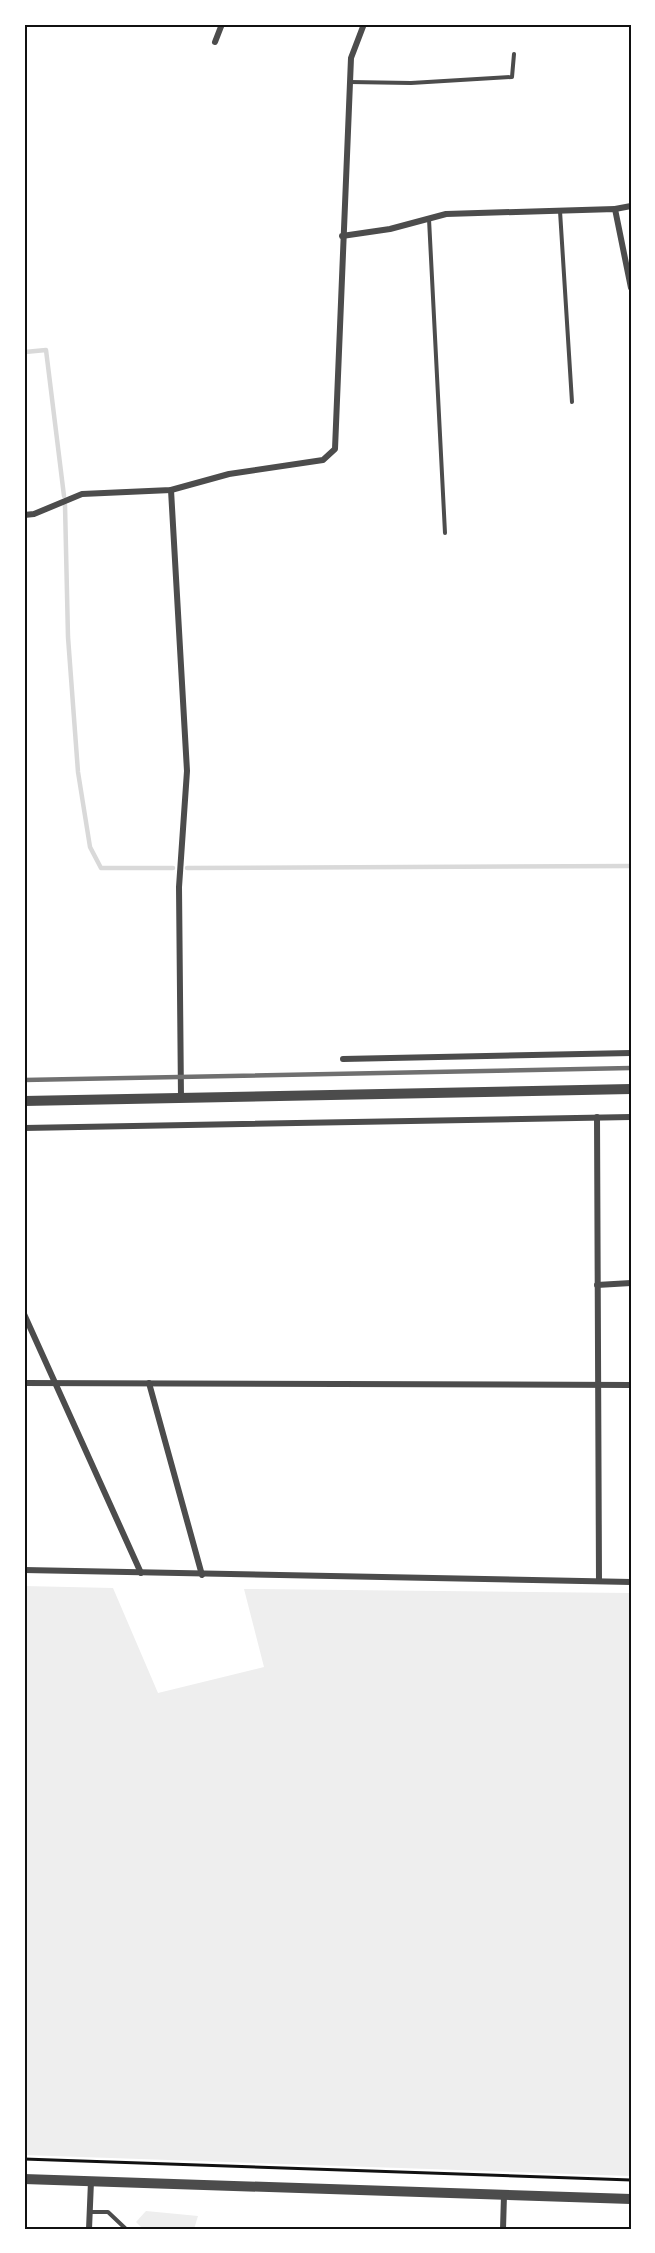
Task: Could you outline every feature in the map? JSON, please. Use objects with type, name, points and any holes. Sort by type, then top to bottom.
[{"type":"street","points":[[215,42],[222,24]]},
{"type":"street","points":[[24,515],[34,514],[82,494],[171,489],[230,474],[323,460],[335,449],[351,58],[364,24]]},
{"type":"street","points":[[342,236],[390,229],[446,214],[615,209],[631,206]]},
{"type":"street","points":[[615,209],[631,288]]},
{"type":"street","points":[[171,489],[187,771],[179,887],[181,1098]]},
{"type":"street","points":[[343,1059],[631,1053]]},
{"type":"street","points":[[24,1101],[631,1089]]},
{"type":"street","points":[[597,1117],[599,1581]]},
{"type":"street","points":[[24,1128],[631,1117]]},
{"type":"street","points":[[597,1285],[631,1283]]},
{"type":"street","points":[[24,1314],[141,1573]]},
{"type":"street","points":[[24,1383],[631,1385]]},
{"type":"street","points":[[148,1383],[202,1575]]},
{"type":"street","points":[[24,1570],[631,1582]]},
{"type":"street","points":[[24,2179],[631,2199]]},
{"type":"street","points":[[89,2229],[91,2181]]},
{"type":"street","points":[[503,2229],[504,2195]]},
{"type":"lane","points":[[350,82],[411,82],[512,77],[514,54]]},
{"type":"lane","points":[[560,209],[572,402]]},
{"type":"lane","points":[[429,219],[445,533]]},
{"type":"lane","points":[[90,2212],[108,2212],[126,2229]]},
{"type":"path","points":[[24,2159],[631,2180]]},
{"type":"shaded area","points":[[24,1586],[113,1588],[158,1693],[264,1667],[244,1589],[631,1593],[631,2176],[24,2155]]},
{"type":"shaded area","points":[[146,2211],[198,2216],[194,2229],[143,2229],[136,2222]]},
{"type":"waterway","points":[[25,352],[46,350],[64,496]]},
{"type":"waterway","points":[[65,505],[68,637],[78,772],[90,847],[101,868],[173,868]]},
{"type":"waterway","points":[[187,868],[631,866]]},
{"type":"railway","points":[[24,1080],[631,1068]]}]
